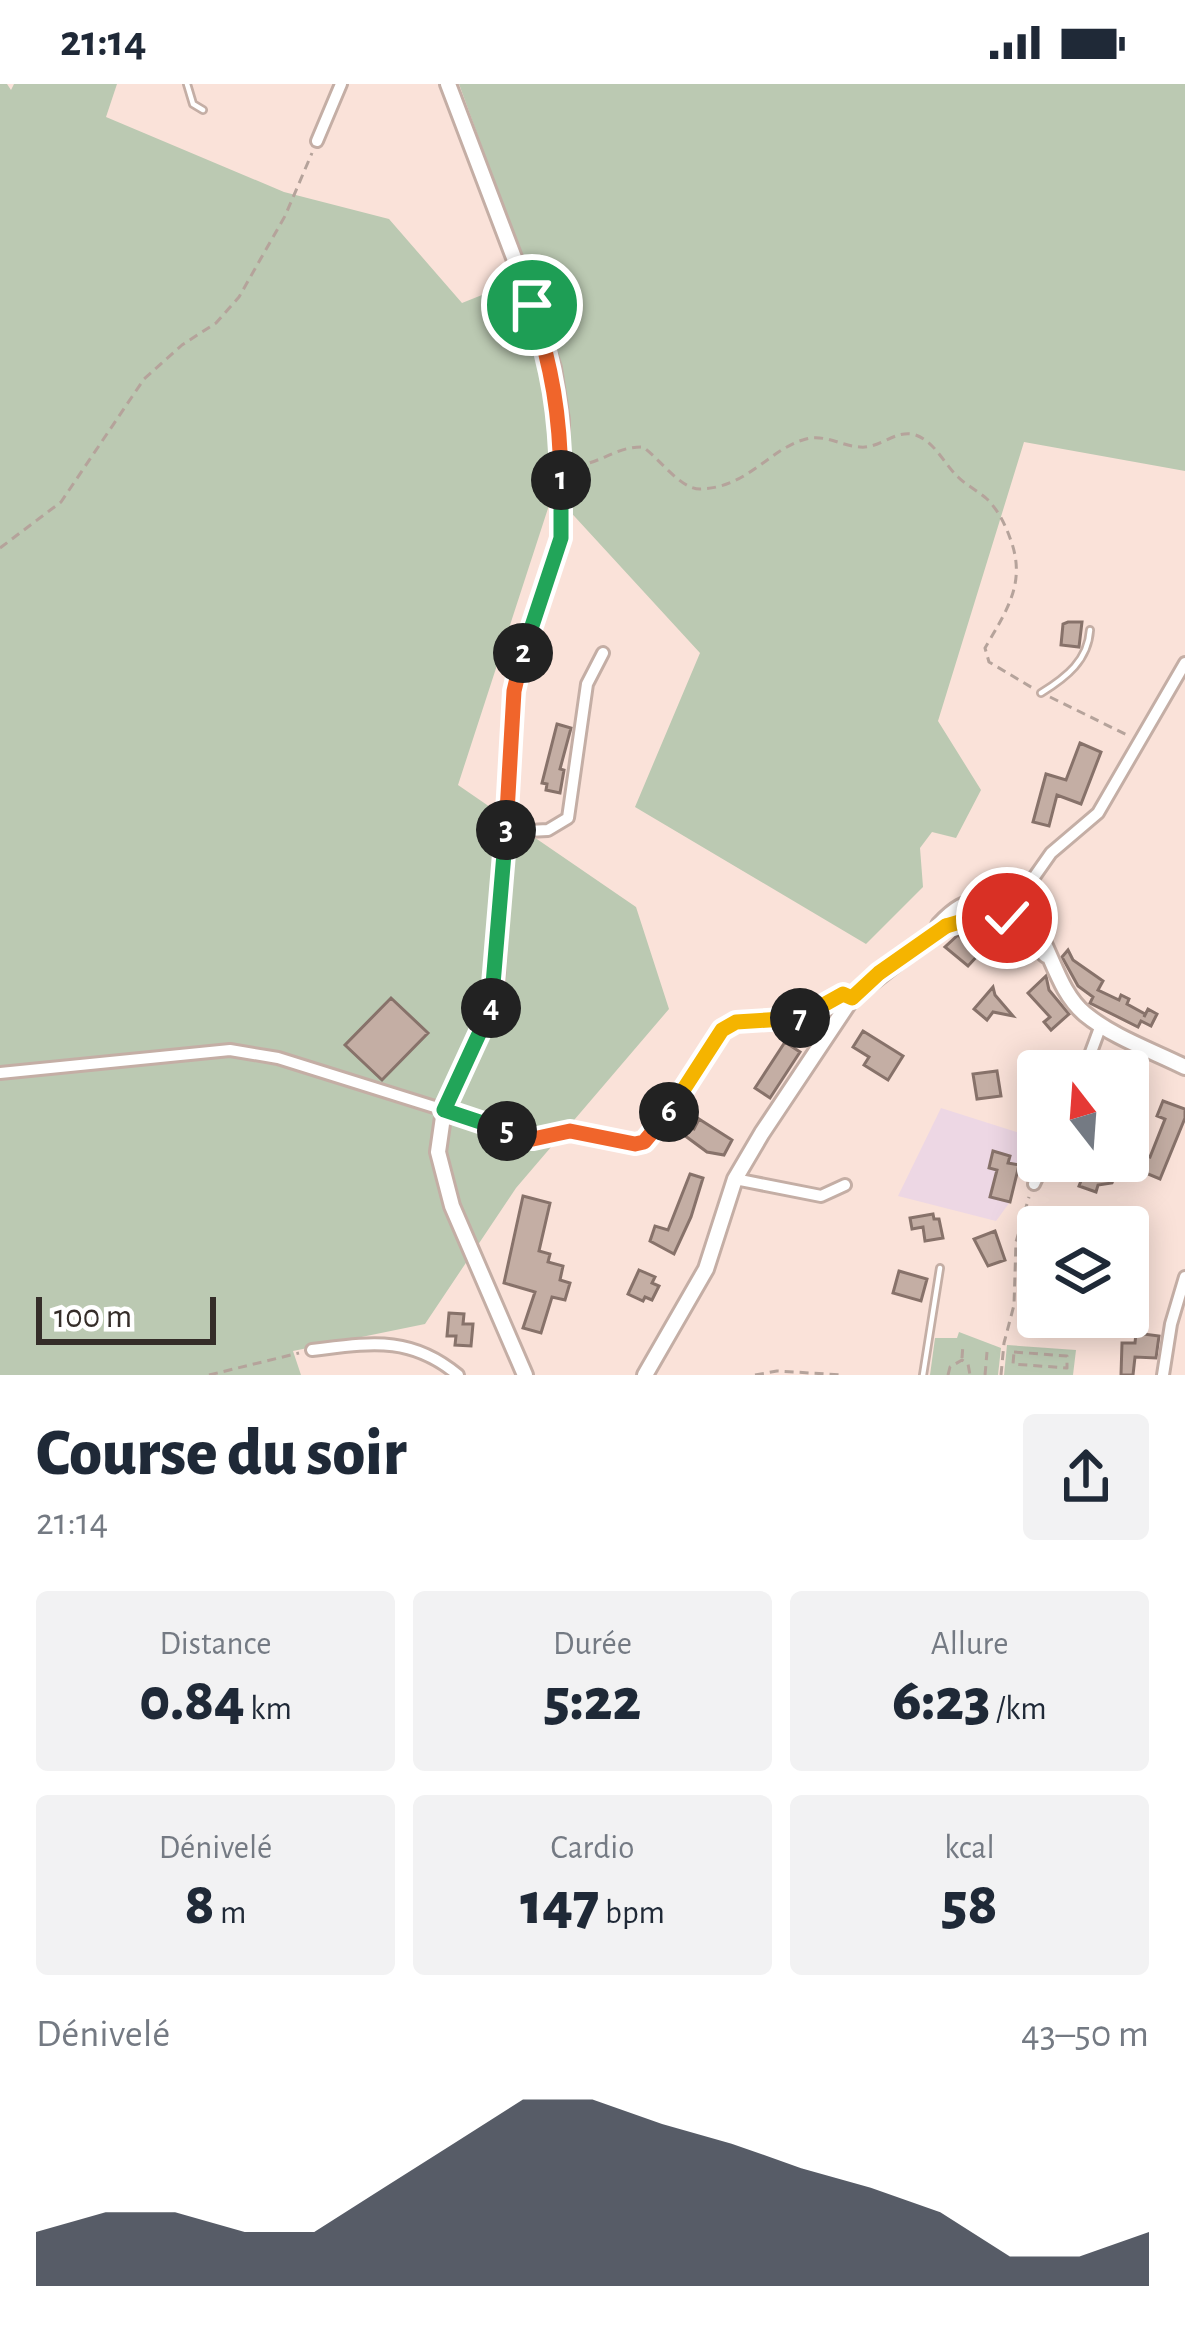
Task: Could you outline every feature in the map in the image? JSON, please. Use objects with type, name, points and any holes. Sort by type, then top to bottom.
[{"type":"main road","points":[[448,84],[553,368],[561,420],[561,538],[514,691],[495,995],[444,1110],[438,1152],[445,1188],[525,1375]]},
{"type":"main road","points":[[645,1375],[706,1269],[735,1179],[761,1132],[852,998],[964,904],[992,900],[1033,920],[1071,1001],[1101,1025],[1185,1067]]},
{"type":"street","points":[[317,141],[341,84]]},
{"type":"street","points":[[506,832],[548,830],[568,818],[587,684],[603,653]]},
{"type":"street","points":[[1010,912],[1051,853],[1098,813],[1185,663]]},
{"type":"street","points":[[1092,1050],[1101,1025]]},
{"type":"street","points":[[0,1072],[230,1050],[278,1058],[444,1110]]},
{"type":"street","points":[[735,1179],[821,1196],[845,1184]]},
{"type":"street","points":[[1162,1375],[1185,1277]]},
{"type":"street","points":[[312,1350],[374,1342],[395,1345],[436,1356],[458,1375]]},
{"type":"lane","points":[[187,84],[194,104],[203,110]]},
{"type":"lane","points":[[1042,693],[1080,661],[1089,649],[1090,630]]},
{"type":"lane","points":[[923,1375],[940,1268]]},
{"type":"path","points":[[0,548],[61,502],[144,379],[216,323],[239,297],[285,216],[317,141]]},
{"type":"path","points":[[561,454],[576,466],[591,464],[627,446],[643,447],[684,485],[697,490],[730,483],[806,439],[824,438],[862,448],[903,434],[918,435],[940,453],[956,476],[988,501],[1001,518],[1016,556],[1014,598],[985,648],[989,662],[1139,741]]},
{"type":"path","points":[[444,1110],[533,1139],[570,1131],[644,1142],[722,1030],[736,1022],[789,1022],[843,994],[852,998]]},
{"type":"path","points":[[1001,1375],[1014,1306],[1016,1242],[1034,1184]]},
{"type":"path","points":[[962,1360],[963,1345]]},
{"type":"path","points":[[209,1375],[312,1350]]},
{"type":"path","points":[[985,1375],[987,1352]]},
{"type":"path","points":[[1014,1352],[1067,1356],[1066,1368],[1040,1366],[1013,1364],[1014,1352]]},
{"type":"path","points":[[1040,1366],[1041,1354]]},
{"type":"path","points":[[948,1375],[950,1367],[962,1360]]},
{"type":"path","points":[[962,1360],[970,1375]]},
{"type":"path","points":[[755,1375],[777,1371],[843,1375]]},
{"type":"shaded area","points":[[941,1108],[1017,1132],[1017,1178],[1010,1202],[996,1221],[898,1196]]},
{"type":"green space","points":[[0,84],[11,90],[14,84],[117,84],[106,117],[284,192],[389,219],[462,303],[529,276],[459,84],[1185,84],[1185,471],[1024,442],[938,721],[981,790],[956,838],[932,832],[920,848],[923,887],[866,944],[635,807],[700,653],[553,493],[458,785],[636,907],[669,1009],[516,1188],[425,1324],[293,1351],[301,1375],[0,1375]]},
{"type":"green space","points":[[959,1332],[1001,1348],[998,1375],[930,1375],[935,1338],[957,1338]]},
{"type":"green space","points":[[1007,1345],[1076,1350],[1073,1375],[1004,1375]]},
{"type":"building","points":[[1082,622],[1079,647],[1061,645],[1063,624]]},
{"type":"building","points":[[557,724],[571,728],[560,769],[564,770],[560,793],[546,790],[547,784],[542,783]]},
{"type":"building","points":[[1080,743],[1101,752],[1081,804],[1057,795],[1049,826],[1033,822],[1046,774],[1066,780]]},
{"type":"building","points":[[958,935],[980,953],[968,966],[945,947]]},
{"type":"building","points":[[1068,950],[1073,960],[1103,981],[1098,990],[1119,1000],[1121,995],[1129,999],[1127,1004],[1144,1017],[1148,1009],[1157,1014],[1151,1026],[1141,1021],[1138,1027],[1090,1003],[1093,997],[1078,986],[1062,957]]},
{"type":"building","points":[[1046,976],[1049,990],[1069,1014],[1051,1030],[1044,1022],[1050,1017],[1028,993]]},
{"type":"building","points":[[993,987],[1013,1016],[993,1012],[987,1020],[974,1009]]},
{"type":"building","points":[[391,998],[428,1033],[382,1080],[345,1045]]},
{"type":"building","points":[[863,1031],[903,1056],[888,1080],[864,1065],[869,1057],[853,1047]]},
{"type":"building","points":[[785,1042],[800,1052],[770,1098],[755,1088]]},
{"type":"building","points":[[997,1071],[1001,1096],[977,1099],[973,1074]]},
{"type":"building","points":[[1163,1101],[1185,1109],[1160,1179],[1149,1174],[1149,1157],[1165,1119],[1157,1116]]},
{"type":"building","points":[[699,1119],[732,1140],[724,1155],[707,1152],[684,1135]]},
{"type":"building","points":[[993,1151],[1010,1156],[1008,1163],[1017,1165],[1010,1202],[990,1197],[997,1170],[989,1168]]},
{"type":"building","points":[[690,1174],[703,1178],[674,1254],[650,1241],[655,1226],[668,1230]]},
{"type":"building","points":[[1081,1182],[1112,1182],[1098,1185],[1096,1192],[1079,1186]]},
{"type":"building","points":[[523,1196],[550,1203],[539,1251],[550,1254],[548,1262],[563,1266],[560,1280],[570,1283],[565,1300],[552,1297],[541,1333],[523,1328],[535,1292],[504,1283]]},
{"type":"building","points":[[933,1214],[939,1219],[943,1238],[925,1241],[923,1227],[912,1229],[910,1218]]},
{"type":"building","points":[[995,1231],[1005,1260],[988,1266],[974,1239]]},
{"type":"building","points":[[639,1270],[655,1277],[652,1283],[659,1286],[652,1300],[628,1294]]},
{"type":"building","points":[[899,1271],[927,1279],[921,1301],[893,1293]]},
{"type":"building","points":[[449,1313],[464,1314],[463,1324],[473,1324],[471,1346],[455,1345],[456,1336],[447,1336]]},
{"type":"building","points":[[1159,1336],[1156,1358],[1135,1357],[1133,1375],[1121,1375],[1122,1343],[1135,1343],[1136,1338]]},
{"type":"route","points":[[532,305],[553,368],[561,420],[561,538],[514,691],[495,995],[444,1110],[533,1139],[570,1131],[644,1142],[722,1030],[736,1022],[789,1022],[810,1015],[832,998],[843,994],[852,998],[897,959],[953,922],[993,915],[1007,918]]}]
